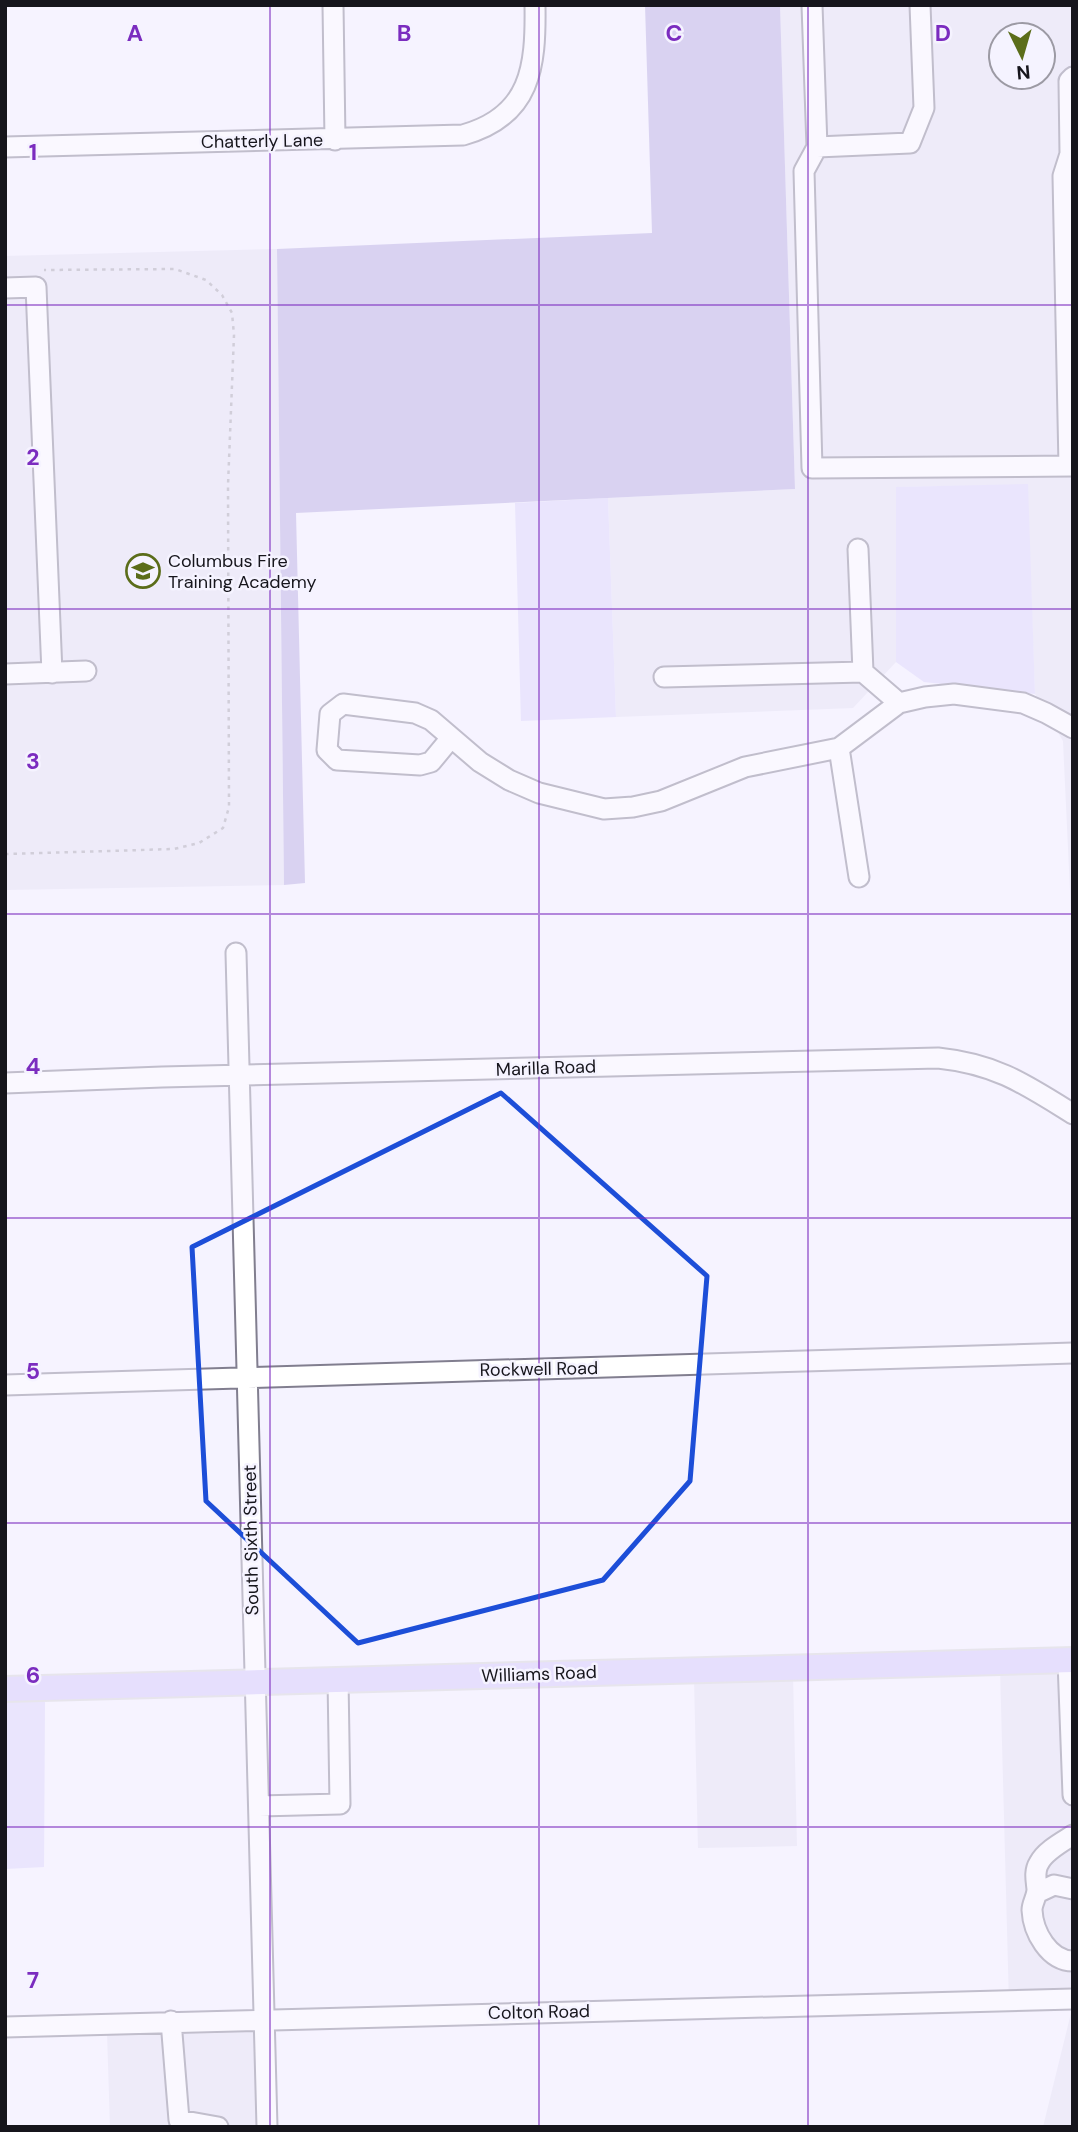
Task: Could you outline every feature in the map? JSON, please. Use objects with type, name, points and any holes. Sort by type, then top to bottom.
[{"type":"main road","name":"Williams Road","points":[[5,1689],[1071,1661]]},
{"type":"street","points":[[333,5],[335,140]]},
{"type":"street","name":"Chatterly Lane","points":[[5,147],[463,135],[480,130],[510,108],[522,94],[530,78],[534,59],[535,5]]},
{"type":"street","points":[[812,5],[817,147],[804,171],[812,468],[1071,466],[1069,287],[1063,176],[1071,154],[1069,81],[1073,77]]},
{"type":"street","points":[[817,147],[910,143],[924,108],[920,5]]},
{"type":"street","points":[[5,288],[36,287],[52,673]]},
{"type":"street","points":[[858,549],[863,672]]},
{"type":"street","points":[[5,674],[86,671]]},
{"type":"street","points":[[664,677],[863,672],[899,703]]},
{"type":"street","points":[[450,738],[431,762],[419,765],[337,760],[327,750],[330,714],[343,704],[415,713],[431,720],[480,762],[509,780],[538,793],[604,809],[661,801],[745,767],[839,748],[899,703],[925,697],[954,694],[1023,704],[1073,728]]},
{"type":"street","points":[[839,748],[859,877]]},
{"type":"street","name":"South Sixth Street","points":[[236,953],[267,2127]]},
{"type":"street","name":"Marilla Road","points":[[5,1083],[938,1058],[994,1069],[1027,1085],[1073,1114]]},
{"type":"street","name":"Rockwell Road","points":[[5,1385],[1073,1353]]},
{"type":"street","points":[[1071,1661],[1073,1795]]},
{"type":"street","points":[[259,1806],[340,1804],[338,1679]]},
{"type":"street","points":[[1073,1835],[1039,1862],[1035,1876],[1037,1893],[1031,1908],[1037,1933],[1051,1953],[1073,1961]]},
{"type":"street","points":[[1037,1893],[1054,1885],[1073,1889]]},
{"type":"street","name":"Colton Road","points":[[5,2027],[1073,1998]]},
{"type":"street","points":[[172,2021],[176,2123],[218,2127]]},
{"type":"path","points":[[5,854],[174,849],[199,843],[223,828],[229,807],[228,485],[234,335],[232,313],[222,295],[206,280],[175,269],[44,271]]},
{"type":"highlighted area","points":[[501,1093],[707,1276],[690,1481],[603,1580],[358,1643],[206,1501],[192,1247]]},
{"type":"shaded area","points":[[645,5],[780,5],[795,489],[296,513],[305,883],[284,885],[277,249],[652,233]]},
{"type":"shaded area","points":[[780,5],[1073,5],[1073,912],[1063,741],[1035,694],[1027,485],[897,487],[896,662],[853,708],[616,717],[608,498],[795,489]]},
{"type":"shaded area","name":"Columbus Fire Training Academy","points":[[277,249],[284,885],[5,890],[5,256]]},
{"type":"shaded area","points":[[1028,484],[1035,694],[924,682],[896,662],[896,487]]},
{"type":"shaded area","points":[[608,498],[616,717],[521,721],[515,503]]},
{"type":"shaded area","points":[[1073,1665],[1073,2003],[1009,2003],[1000,1667]]},
{"type":"shaded area","points":[[793,1676],[797,1846],[698,1848],[694,1678]]},
{"type":"shaded area","points":[[5,1702],[45,1702],[44,1867],[5,1869]]},
{"type":"shaded area","points":[[1073,2005],[1073,2127],[1043,2127]]},
{"type":"shaded area","points":[[257,2027],[261,2127],[110,2127],[107,2032]]},
{"type":"place","name":"Columbus Fire Training Academy","points":[[143,571]]}]
